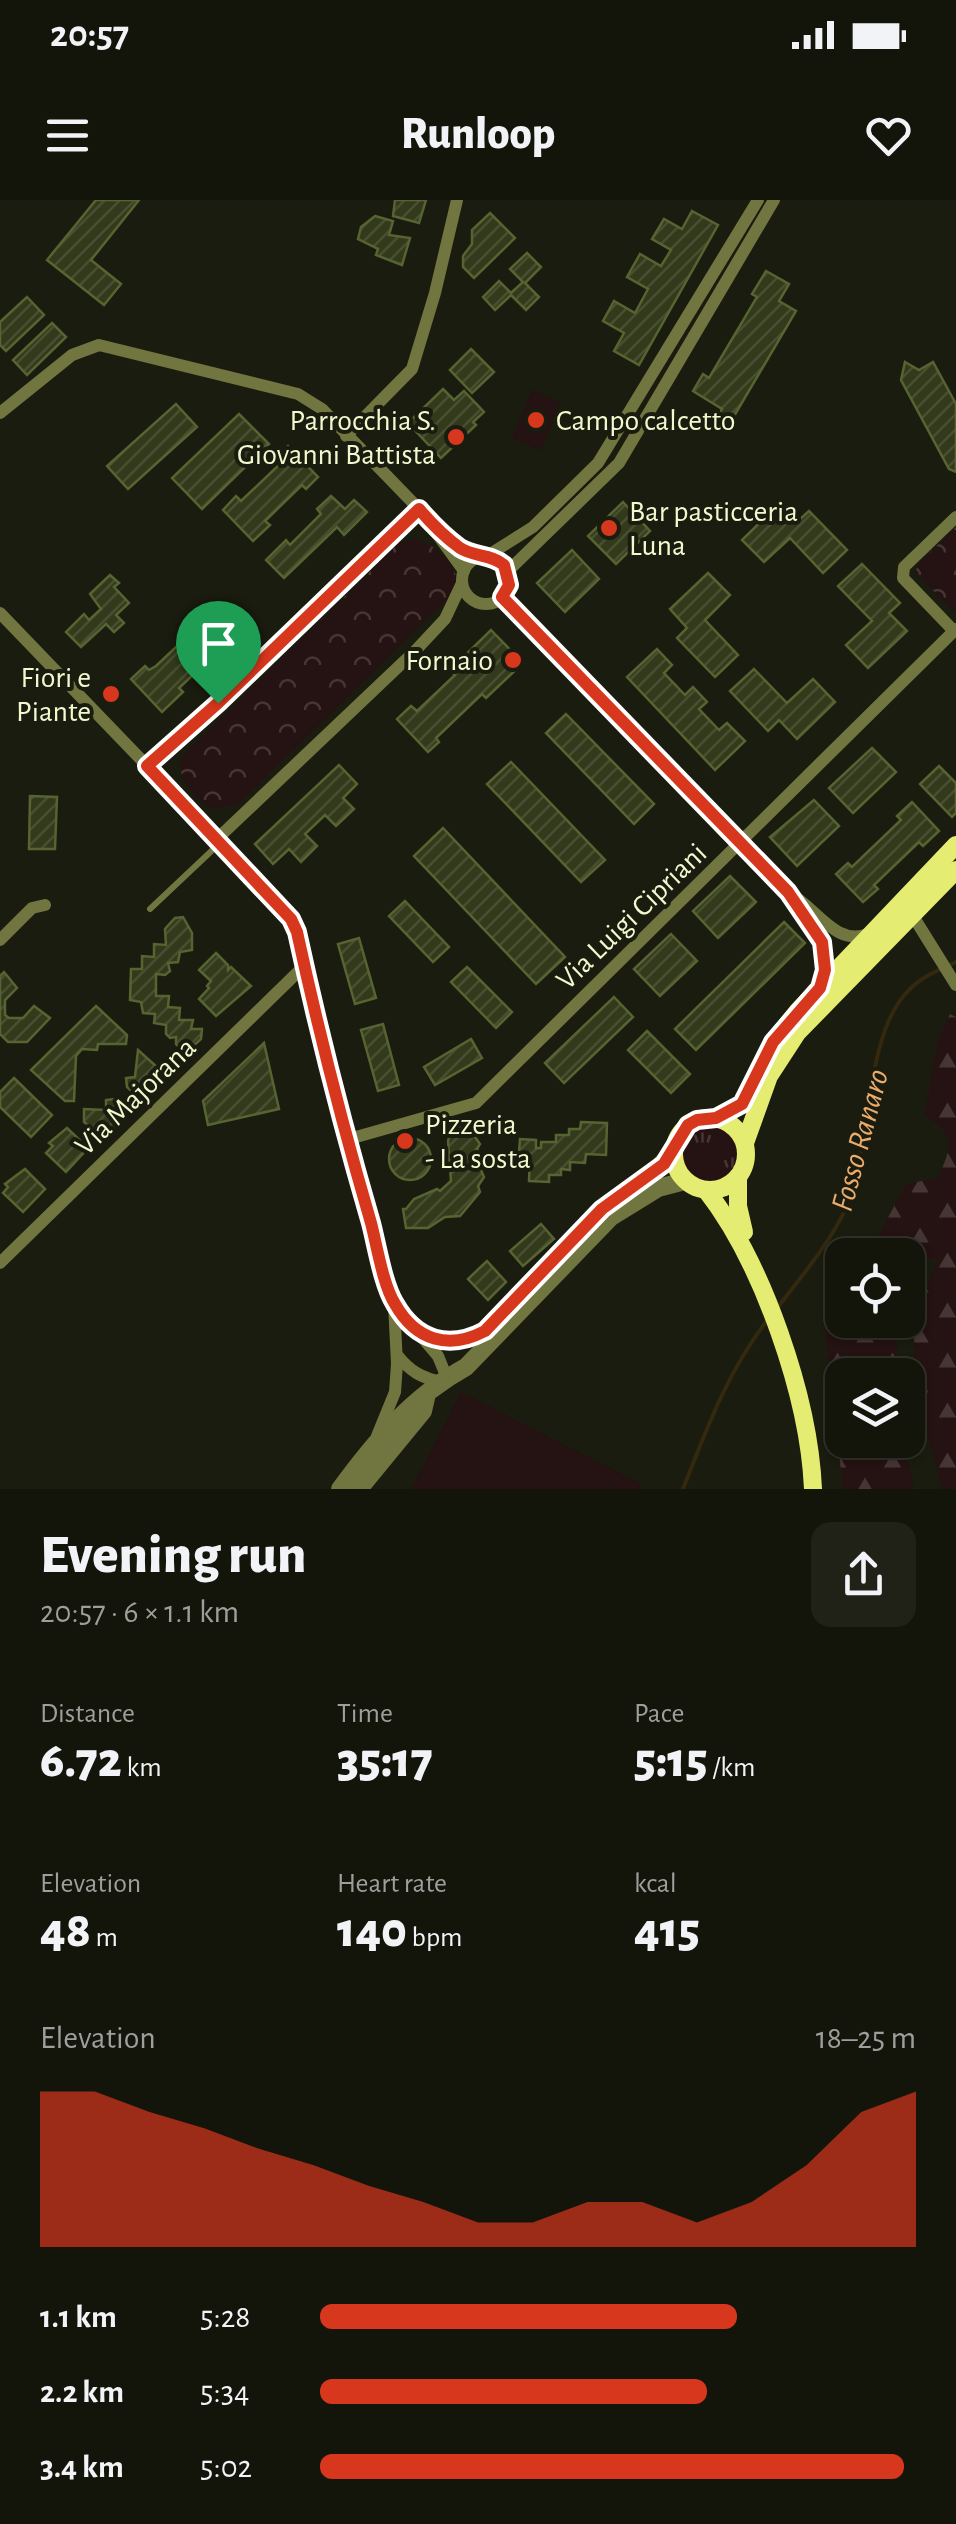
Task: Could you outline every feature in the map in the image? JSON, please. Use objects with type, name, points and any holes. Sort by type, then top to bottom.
[{"type":"main road","points":[[813,1489],[812,1462],[800,1402],[757,1279],[732,1226],[706,1190],[685,1181],[676,1168],[676,1140],[697,1120],[716,1118],[742,1104],[773,1042],[956,844]]},
{"type":"main road","points":[[706,1190],[727,1186],[738,1177],[746,1161],[745,1143],[769,1076],[797,1033],[952,876]]},
{"type":"main road","points":[[716,1118],[734,1127],[745,1143]]},
{"type":"main road","points":[[738,1177],[740,1220],[748,1258]]},
{"type":"street","points":[[346,436],[412,369],[457,200]]},
{"type":"street","points":[[445,619],[463,577],[484,556],[533,528],[598,463],[758,200]]},
{"type":"street","points":[[508,571],[619,462],[774,200]]},
{"type":"street","points":[[0,413],[72,355],[99,345],[298,394],[322,409],[419,509],[435,528],[463,577],[469,597],[490,603],[502,597],[509,585],[508,571],[500,561],[460,548],[435,528]]},
{"type":"street","points":[[147,766],[419,509]]},
{"type":"street","points":[[955,630],[904,578],[904,567],[956,517]]},
{"type":"street","points":[[502,597],[788,892],[822,942],[826,961],[820,988]]},
{"type":"street","points":[[219,841],[445,619],[476,602]]},
{"type":"street","points":[[0,612],[219,841],[291,919],[297,932],[394,1304],[394,1392],[374,1444]]},
{"type":"street","name":"Via Luigi Cipriani","points":[[349,1139],[476,1102],[955,630]]},
{"type":"street","points":[[788,892],[806,902],[847,938],[878,929]]},
{"type":"street","points":[[0,940],[32,908],[45,906]]},
{"type":"street","points":[[913,916],[956,985]]},
{"type":"street","name":"Via Majorana","points":[[0,1263],[304,966]]},
{"type":"street","points":[[340,1489],[374,1444],[413,1403],[426,1398],[444,1380],[457,1359],[602,1209],[651,1175],[674,1152]]},
{"type":"street","points":[[397,1355],[408,1370],[423,1378],[444,1380],[466,1367],[611,1217],[646,1194],[685,1181]]},
{"type":"street","points":[[394,1304],[438,1356],[444,1380]]},
{"type":"street","points":[[419,1332],[449,1343],[467,1341],[485,1331]]},
{"type":"street","points":[[359,1489],[423,1410],[426,1398]]},
{"type":"lane","points":[[150,909],[219,841]]},
{"type":"green space","name":"Campo calcetto","points":[[532,390],[560,402],[541,450],[512,438]]},
{"type":"green space","points":[[956,527],[956,614],[915,572],[919,563]]},
{"type":"green space","points":[[412,539],[435,549],[452,566],[457,582],[448,599],[237,805],[211,809],[204,804],[184,780],[180,758],[399,543]]},
{"type":"green space","points":[[950,1014],[956,1017],[956,1489],[942,1489],[925,1425],[925,1358],[915,1358],[914,1338],[925,1338],[925,1293],[937,1258],[925,1260],[925,1238],[877,1238],[906,1184],[938,1178],[947,1156],[946,1135],[924,1114],[938,1040]]},
{"type":"green space","points":[[710,1127],[730,1135],[738,1155],[730,1175],[710,1183],[690,1175],[682,1155],[690,1135]]},
{"type":"green space","points":[[826,1338],[897,1338],[897,1358],[828,1358]]},
{"type":"green space","points":[[461,1392],[641,1484],[639,1489],[411,1489]]},
{"type":"green space","points":[[840,1458],[907,1458],[914,1489],[843,1489]]},
{"type":"building","points":[[96,200],[139,200],[91,260],[121,284],[104,305],[47,260]]},
{"type":"building","points":[[395,200],[426,200],[419,223],[393,216]]},
{"type":"building","points":[[692,211],[718,225],[639,365],[614,351],[624,333],[603,321],[614,301],[635,313],[648,289],[627,277],[640,254],[661,266],[671,250],[652,239],[664,219],[682,229]]},
{"type":"building","points":[[490,213],[515,238],[474,278],[463,267],[463,256],[472,244],[472,230]]},
{"type":"building","points":[[375,216],[393,221],[389,235],[410,238],[402,265],[376,255],[378,249],[358,239],[361,227]]},
{"type":"building","points":[[527,253],[541,267],[525,283],[539,297],[526,310],[511,295],[495,310],[483,297],[499,281],[511,293],[523,282],[510,269]]},
{"type":"building","points":[[766,271],[789,284],[779,301],[796,311],[730,423],[718,416],[722,409],[693,391],[703,374],[709,378],[757,297],[752,294]]},
{"type":"building","points":[[27,297],[44,315],[6,351],[0,345],[0,322]]},
{"type":"building","points":[[52,323],[66,337],[27,375],[13,360]]},
{"type":"building","points":[[471,349],[494,372],[472,393],[450,370]]},
{"type":"building","points":[[905,362],[919,370],[933,362],[956,404],[956,472],[949,469],[901,380]]},
{"type":"building","points":[[443,389],[454,400],[464,391],[484,412],[473,422],[476,425],[441,458],[408,423]]},
{"type":"building","points":[[176,404],[197,427],[128,489],[107,466]]},
{"type":"building","points":[[239,414],[269,444],[202,509],[172,478]]},
{"type":"building","points":[[288,446],[318,477],[306,489],[302,485],[265,521],[270,525],[253,541],[223,510],[236,496],[241,501],[280,464],[275,459]]},
{"type":"building","points":[[331,496],[345,509],[354,500],[367,512],[344,535],[337,527],[284,578],[266,560],[286,540],[290,545],[321,514],[317,509]]},
{"type":"building","points":[[623,502],[650,531],[616,564],[588,536]]},
{"type":"building","points":[[780,503],[798,521],[809,511],[847,550],[823,573],[790,538],[764,562],[742,540]]},
{"type":"building","points":[[572,550],[599,579],[565,612],[537,583]]},
{"type":"building","points":[[862,564],[900,603],[889,613],[907,631],[868,668],[846,645],[872,621],[838,586]]},
{"type":"building","points":[[708,573],[730,595],[705,620],[738,655],[715,677],[677,638],[687,628],[670,609]]},
{"type":"building","points":[[110,575],[119,583],[114,587],[129,603],[116,615],[124,623],[114,632],[106,624],[81,647],[66,632],[84,614],[89,620],[101,609],[90,594]]},
{"type":"building","points":[[204,610],[235,642],[220,657],[216,653],[179,688],[183,692],[162,712],[131,679],[145,666],[149,670],[156,666],[192,632],[192,621]]},
{"type":"building","points":[[491,630],[523,663],[486,698],[482,694],[436,738],[439,742],[428,752],[397,719],[411,706],[417,711],[455,675],[450,670]]},
{"type":"building","points":[[657,649],[672,665],[664,673],[685,695],[693,687],[707,702],[699,709],[719,730],[727,723],[745,741],[715,770],[627,677]]},
{"type":"building","points":[[754,669],[787,703],[813,679],[835,702],[797,739],[779,720],[768,731],[730,691]]},
{"type":"building","points":[[566,714],[654,804],[634,824],[546,733]]},
{"type":"building","points":[[872,748],[896,772],[853,813],[829,788]]},
{"type":"building","points":[[511,762],[605,860],[581,882],[487,784]]},
{"type":"building","points":[[339,765],[357,784],[343,798],[354,809],[336,826],[325,815],[305,834],[317,846],[301,862],[289,849],[273,864],[255,844]]},
{"type":"building","points":[[939,766],[956,783],[956,813],[952,817],[920,784]]},
{"type":"building","points":[[30,796],[57,797],[55,849],[29,849]]},
{"type":"building","points":[[814,800],[839,826],[797,866],[770,837]]},
{"type":"building","points":[[912,802],[939,831],[923,846],[919,842],[874,885],[878,889],[863,902],[836,874],[848,863],[852,867],[901,820],[897,816]]},
{"type":"building","points":[[443,828],[565,957],[536,984],[414,856]]},
{"type":"building","points":[[730,876],[756,902],[718,938],[693,911]]},
{"type":"building","points":[[405,901],[449,947],[433,962],[389,916]]},
{"type":"building","points":[[183,917],[192,933],[192,950],[180,952],[178,962],[168,963],[170,971],[165,975],[156,974],[156,996],[169,996],[168,1007],[180,1008],[179,1020],[193,1020],[191,1029],[202,1029],[201,1039],[189,1050],[182,1050],[176,1037],[166,1034],[166,1025],[154,1023],[155,1014],[143,1013],[141,1002],[130,1000],[131,969],[142,969],[142,956],[154,957],[154,944],[166,945],[165,929],[175,918]]},
{"type":"building","points":[[784,922],[805,943],[696,1050],[675,1029]]},
{"type":"building","points":[[671,934],[697,961],[660,996],[634,969]]},
{"type":"building","points":[[359,938],[376,998],[355,1004],[338,944]]},
{"type":"building","points":[[216,953],[228,970],[231,967],[251,986],[216,1016],[199,999],[211,981],[199,970]]},
{"type":"building","points":[[467,967],[512,1012],[496,1028],[451,982]]},
{"type":"building","points":[[4,972],[17,988],[5,1000],[5,1015],[23,1018],[34,1006],[50,1018],[27,1042],[8,1042],[0,1034],[0,976]]},
{"type":"building","points":[[614,997],[633,1017],[564,1083],[545,1063]]},
{"type":"building","points":[[96,1006],[127,1035],[126,1044],[98,1044],[97,1050],[82,1049],[76,1056],[74,1101],[65,1101],[31,1070]]},
{"type":"building","points":[[383,1024],[399,1085],[378,1091],[361,1030]]},
{"type":"building","points":[[647,1031],[690,1074],[671,1093],[628,1050]]},
{"type":"building","points":[[471,1039],[482,1058],[435,1085],[424,1067]]},
{"type":"building","points":[[264,1043],[279,1109],[208,1125],[203,1101]]},
{"type":"building","points":[[138,1050],[167,1076],[142,1101],[127,1087],[126,1078],[135,1077]]},
{"type":"building","points":[[14,1078],[52,1115],[31,1137],[0,1107],[0,1092]]},
{"type":"building","points":[[114,1099],[118,1106],[125,1107],[127,1115],[104,1139],[84,1122],[84,1109],[106,1110],[106,1100]]},
{"type":"building","points":[[581,1122],[607,1123],[606,1155],[586,1154],[585,1163],[570,1162],[570,1170],[561,1169],[561,1175],[549,1175],[549,1182],[529,1181],[530,1153],[519,1153],[520,1139],[536,1140],[536,1148],[541,1148],[541,1142],[556,1142],[556,1135],[569,1135],[569,1129],[580,1129]]},
{"type":"building","points":[[464,1124],[472,1126],[480,1144],[478,1163],[484,1177],[478,1186],[480,1192],[460,1216],[445,1217],[428,1228],[406,1228],[403,1209],[414,1199],[440,1191],[451,1181],[448,1141],[451,1129],[458,1130]]},
{"type":"building","points":[[67,1128],[88,1148],[66,1172],[46,1153],[53,1146],[49,1143]]},
{"type":"building","points":[[410,1138],[425,1144],[431,1159],[425,1174],[410,1180],[395,1174],[389,1159],[395,1144]]},
{"type":"building","points":[[25,1169],[45,1189],[23,1212],[3,1193],[8,1187],[5,1184]]},
{"type":"building","points":[[541,1224],[554,1239],[523,1266],[510,1251]]},
{"type":"building","points":[[487,1261],[506,1282],[488,1300],[468,1279]]},
{"type":"waterway","name":"Fosso Ranaro","points":[[778,1307],[820,1252],[846,1208],[858,1169],[877,1056],[896,1007],[920,980],[956,962]]},
{"type":"waterway","name":"Fosso Ranaro","points":[[683,1489],[730,1379],[769,1318]]},
{"type":"place","name":"Campo calcetto","points":[[536,420]]},
{"type":"place","name":"Parrocchia S. Giovanni Battista","points":[[456,437]]},
{"type":"place","name":"Bar pasticceria Luna","points":[[609,528]]},
{"type":"place","name":"Fornaio","points":[[513,660]]},
{"type":"place","name":"Fiori e Piante","points":[[111,694]]},
{"type":"place","name":"Pizzeria - La sosta","points":[[405,1141]]},
{"type":"route","points":[[419,509],[460,548],[504,565],[509,585],[502,597],[788,892],[822,942],[826,961],[820,988],[773,1042],[742,1104],[716,1118],[688,1125],[664,1164],[602,1209],[485,1331],[467,1341],[438,1341],[419,1332],[394,1304],[291,919],[147,766],[218,703],[419,509]]}]
